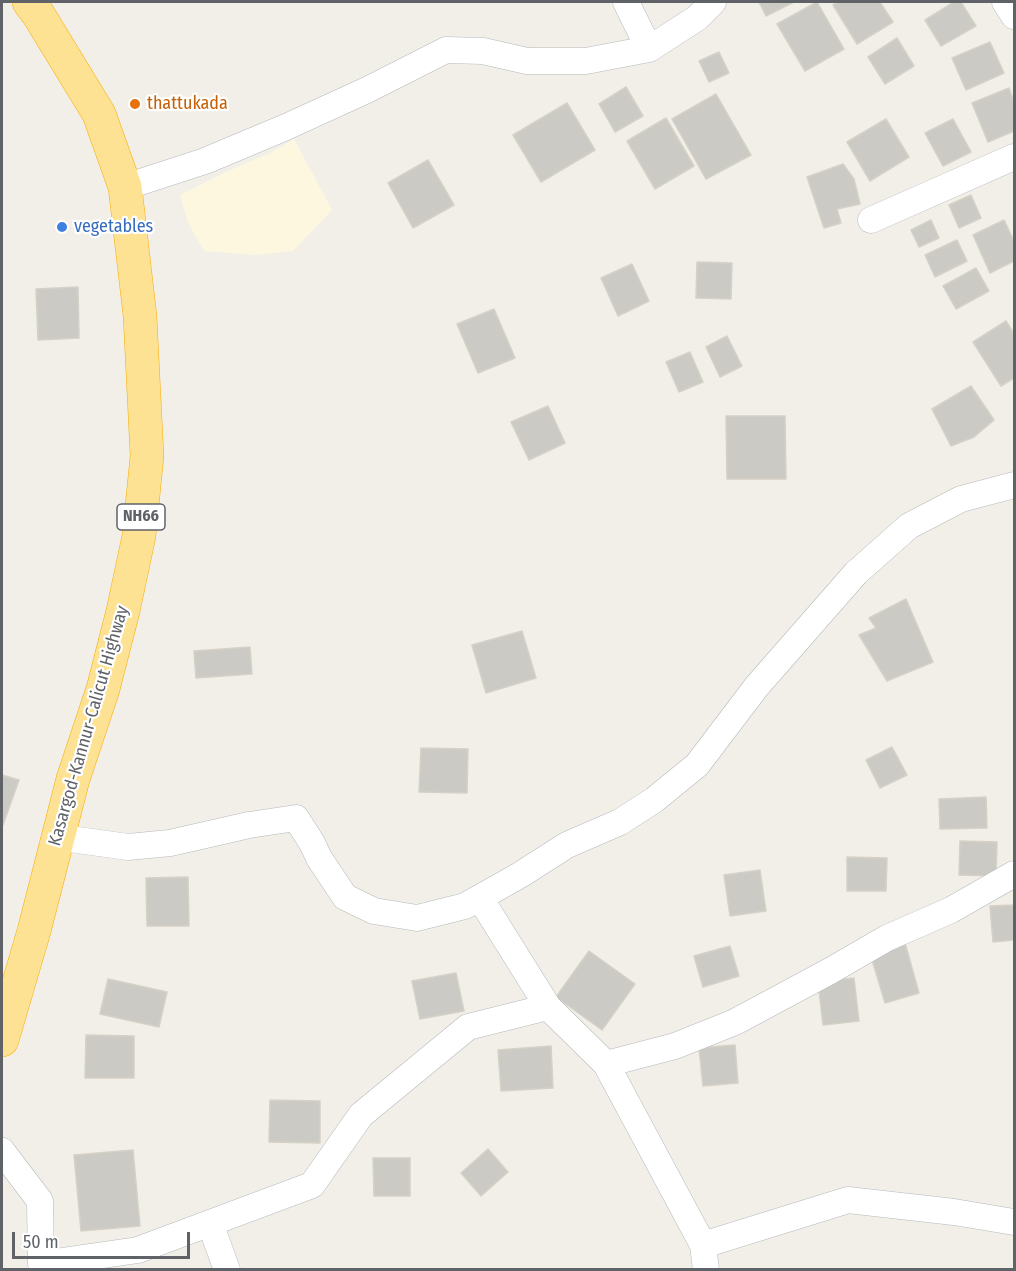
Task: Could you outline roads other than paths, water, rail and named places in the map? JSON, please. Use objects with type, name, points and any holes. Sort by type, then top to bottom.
[{"type":"highway","name":"Kasargod-Kannur-Calicut Highway","points":[[2,1040],[11,976],[34,931],[72,779],[103,689],[123,611],[139,536],[147,456],[140,316],[125,187],[99,114],[29,2]]},
{"type":"street","points":[[626,2],[649,49]]},
{"type":"street","points":[[125,187],[205,161],[286,127],[446,50],[483,51],[527,61],[586,61],[649,49],[697,18],[713,2]]},
{"type":"street","points":[[1005,2],[1014,16]]},
{"type":"street","points":[[871,220],[1014,157]]},
{"type":"street","points":[[56,837],[128,847],[170,843],[249,825],[296,818],[345,897],[374,912],[417,918],[465,906],[567,845],[620,822],[654,800],[698,765],[757,686],[848,581],[909,526],[961,499],[1014,485]]},
{"type":"street","points":[[606,1064],[675,1047],[735,1022],[887,938],[951,910],[1014,874]]},
{"type":"street","points":[[480,898],[548,1007],[606,1064],[704,1257],[848,1200],[954,1212],[1014,1222]]},
{"type":"street","points":[[2,1151],[40,1201],[41,1267],[138,1250],[312,1185],[361,1115],[468,1027],[548,1007]]},
{"type":"street","points":[[210,1223],[227,1269]]},
{"type":"place","name":"thattukada","points":[[135,104]]},
{"type":"place","name":"vegetables","points":[[62,227]]}]
